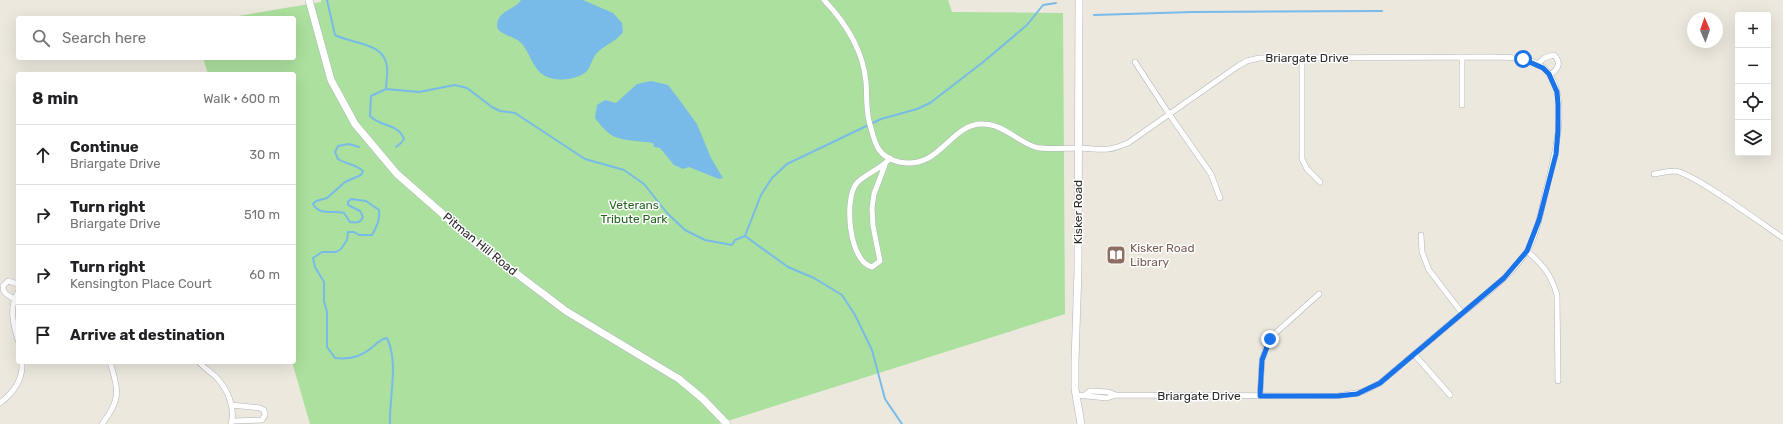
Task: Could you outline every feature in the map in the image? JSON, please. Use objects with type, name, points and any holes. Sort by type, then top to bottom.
[{"type":"main road","name":"Pitman Hill Road","points":[[309,0],[331,80],[355,124],[397,174],[476,243],[566,311],[679,379],[727,424]]},
{"type":"main road","name":"Kisker Road","points":[[1079,0],[1078,270],[1075,361],[1076,395],[1081,424]]},
{"type":"street","points":[[824,0],[845,24],[863,62],[866,80],[868,120],[871,126],[874,143],[877,149],[890,158],[885,165],[874,194],[872,208],[873,226],[880,262],[872,267],[863,262],[856,250],[849,224],[850,209],[855,185],[885,165]]},
{"type":"street","points":[[1537,65],[1544,58],[1554,55],[1558,59],[1559,64],[1557,70],[1550,75]]},
{"type":"street","points":[[1462,57],[1462,105]]},
{"type":"street","name":"Briargate Drive","points":[[890,158],[904,163],[918,163],[942,149],[965,128],[975,124],[996,126],[1037,148],[1109,149],[1128,143],[1247,61],[1259,58],[1462,57],[1523,59],[1543,68],[1550,75],[1557,92],[1558,104],[1556,154],[1539,220],[1527,251],[1504,278],[1380,383],[1357,394],[1337,396],[1116,395],[1108,392],[1090,391],[1085,395],[1076,395]]},
{"type":"street","points":[[1302,58],[1302,159],[1307,169],[1320,182]]},
{"type":"street","points":[[1135,62],[1211,174],[1220,198]]},
{"type":"street","points":[[1654,174],[1676,171],[1686,175],[1709,188],[1783,238]]},
{"type":"street","points":[[1422,235],[1422,252],[1429,270],[1462,313]]},
{"type":"street","points":[[1527,251],[1544,267],[1553,282],[1557,295],[1558,381]]},
{"type":"street","points":[[14,299],[3,291],[3,286],[8,281],[16,283]]},
{"type":"street","points":[[1260,396],[1262,360],[1270,339],[1319,294]]},
{"type":"street","points":[[16,296],[12,313],[16,331]]},
{"type":"street","points":[[1414,354],[1450,394]]},
{"type":"street","points":[[0,403],[17,385],[22,373],[22,364]]},
{"type":"street","points":[[102,424],[111,412],[117,400],[116,381],[111,364]]},
{"type":"street","points":[[200,364],[203,368],[216,377],[224,387],[231,400],[231,405],[231,422],[262,420],[265,415],[264,410],[260,408],[231,405]]},
{"type":"green space","name":"Veterans Tribute Park","points":[[321,0],[948,0],[952,12],[1063,13],[1065,314],[718,424],[310,424],[293,364],[296,364],[296,72],[207,72],[204,60],[296,60],[296,16],[238,16],[321,2]]},
{"type":"water","points":[[521,0],[583,0],[613,13],[622,23],[623,32],[597,53],[588,70],[582,75],[566,79],[550,78],[545,76],[537,69],[520,42],[502,33],[497,28],[500,16]]},
{"type":"water","points":[[651,81],[668,85],[678,98],[697,124],[711,158],[723,178],[719,179],[689,167],[683,169],[674,165],[660,148],[654,147],[653,143],[614,136],[606,131],[595,118],[597,105],[605,100],[616,103],[637,84]]},
{"type":"waterway","points":[[327,0],[335,35],[374,48],[385,59],[387,67],[386,89]]},
{"type":"waterway","points":[[396,147],[404,139],[398,130],[379,122],[370,116],[371,96],[386,89],[419,92],[455,85],[467,88],[492,107],[500,111],[515,113],[585,159],[624,170],[644,184],[667,213],[685,230],[705,240],[732,245],[735,240],[745,236],[761,195],[772,178],[787,164],[881,119],[917,109],[930,103],[982,63],[1027,25],[1043,5],[1056,3]]},
{"type":"waterway","points":[[1094,15],[1193,12],[1382,11]]},
{"type":"waterway","points":[[359,147],[349,144],[338,146],[335,152],[338,159],[358,167],[363,171],[361,175],[345,182],[327,198],[316,201],[313,204],[319,210],[344,213],[350,222],[356,222],[361,220],[363,217],[360,211],[348,205],[348,202],[351,199],[366,201],[379,210],[379,220],[377,226],[372,235],[359,235],[354,232],[348,232],[347,240],[341,249],[336,252],[322,252],[313,258],[315,267],[324,282],[324,301],[327,312],[327,347],[335,358],[352,358],[366,352],[381,340],[387,338],[391,348],[393,369],[390,424]]},
{"type":"waterway","points":[[745,236],[788,267],[814,278],[842,295],[855,315],[872,350],[885,399],[902,424]]},
{"type":"place","name":"Kisker Road Library","points":[[1116,255]]},
{"type":"route","points":[[1270,339],[1266,346],[1262,360],[1260,396],[1337,396],[1357,394],[1380,383],[1504,278],[1527,251],[1539,220],[1556,154],[1558,130],[1557,92],[1549,74],[1543,68],[1523,59]]}]
